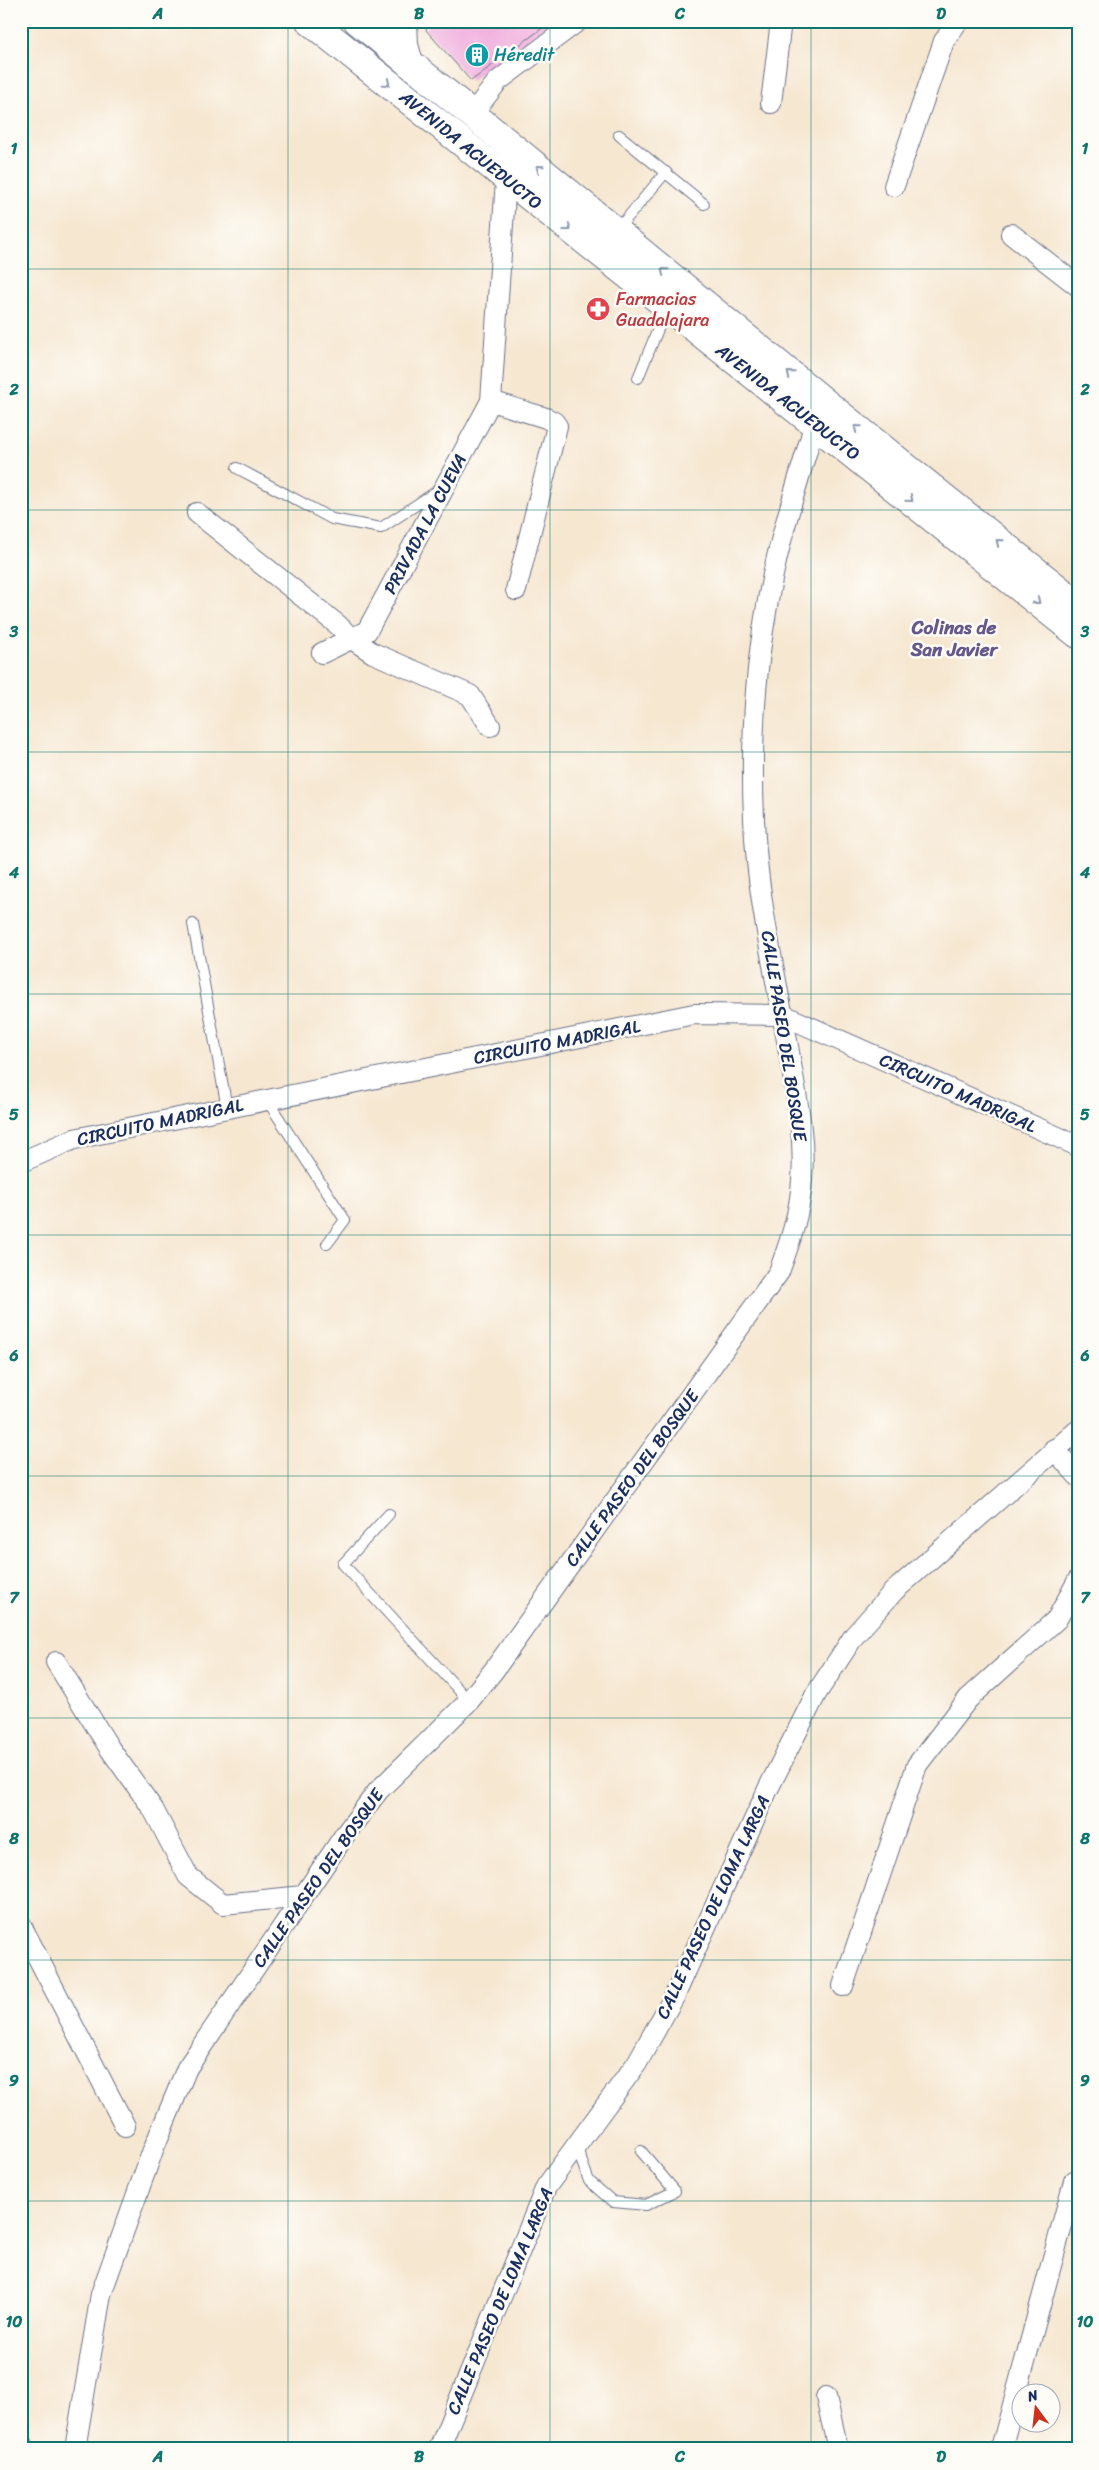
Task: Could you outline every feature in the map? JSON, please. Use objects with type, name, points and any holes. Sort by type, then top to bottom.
[{"type":"main road","name":"AVENIDA ACUEDUCTO","points":[[310,21],[356,31],[409,62],[616,231],[821,414],[1078,634]]},
{"type":"main road","points":[[403,21],[404,45],[409,62]]},
{"type":"main road","name":"AVENIDA ACUEDUCTO","points":[[356,31],[480,159],[506,180],[667,306],[821,414],[1078,605]]},
{"type":"main road","points":[[480,159],[501,137]]},
{"type":"street","points":[[472,114],[498,81],[578,21]]},
{"type":"street","points":[[771,103],[781,21]]},
{"type":"street","points":[[894,186],[944,40],[954,23]]},
{"type":"street","name":"PRIVADA LA CUEVA","points":[[322,653],[367,631],[491,401],[506,180]]},
{"type":"street","points":[[1010,234],[1077,284]]},
{"type":"street","points":[[491,401],[546,418],[554,422],[556,426],[516,590]]},
{"type":"street","name":"CALLE PASEO DEL BOSQUE","points":[[75,2449],[101,2294],[157,2140],[187,2068],[346,1833],[378,1791],[469,1701],[494,1670],[779,1272],[797,1220],[802,1181],[803,1136],[760,889],[754,821],[753,744],[756,676],[766,610],[780,546],[821,414]]},
{"type":"street","points":[[197,513],[338,625],[352,639],[373,653],[470,695],[490,726]]},
{"type":"street","name":"CIRCUITO MADRIGAL","points":[[21,1162],[74,1139],[694,1014],[783,1015],[1078,1146]]},
{"type":"street","name":"CALLE PASEO DE LOMA LARGA","points":[[439,2449],[546,2187],[637,2063],[675,1995],[772,1781],[816,1694],[854,1636],[894,1591],[1054,1449],[1078,1430]]},
{"type":"street","points":[[1054,1449],[1078,1476]]},
{"type":"street","points":[[843,1986],[917,1765],[968,1699],[1057,1619],[1078,1580]]},
{"type":"street","points":[[56,1662],[110,1749],[153,1809],[188,1876],[223,1904],[303,1896]]},
{"type":"street","points":[[21,1925],[125,2126]]},
{"type":"street","points":[[1001,2449],[1074,2181]]},
{"type":"street","points":[[826,2397],[838,2449]]},
{"type":"street","points":[[21,2441],[26,2449]]},
{"type":"lane","points":[[619,135],[704,204]]},
{"type":"lane","points":[[616,231],[666,172]]},
{"type":"lane","points":[[638,378],[667,306]]},
{"type":"lane","points":[[236,468],[332,519],[381,528],[446,485]]},
{"type":"lane","points":[[193,924],[227,1108]]},
{"type":"lane","points":[[266,1100],[345,1220],[327,1244]]},
{"type":"lane","points":[[389,1514],[343,1564],[469,1701]]},
{"type":"lane","points":[[576,2146],[590,2181],[614,2202],[646,2205],[674,2191],[641,2151]]},
{"type":"building","name":"Héredit","points":[[429,21],[552,21],[471,81],[426,30]]},
{"type":"place","name":"Héredit","points":[[477,55]]},
{"type":"place","name":"Farmacias Guadalajara","points":[[598,309]]},
{"type":"district","name":"Colinas de San Javier","points":[[954,638]]}]
